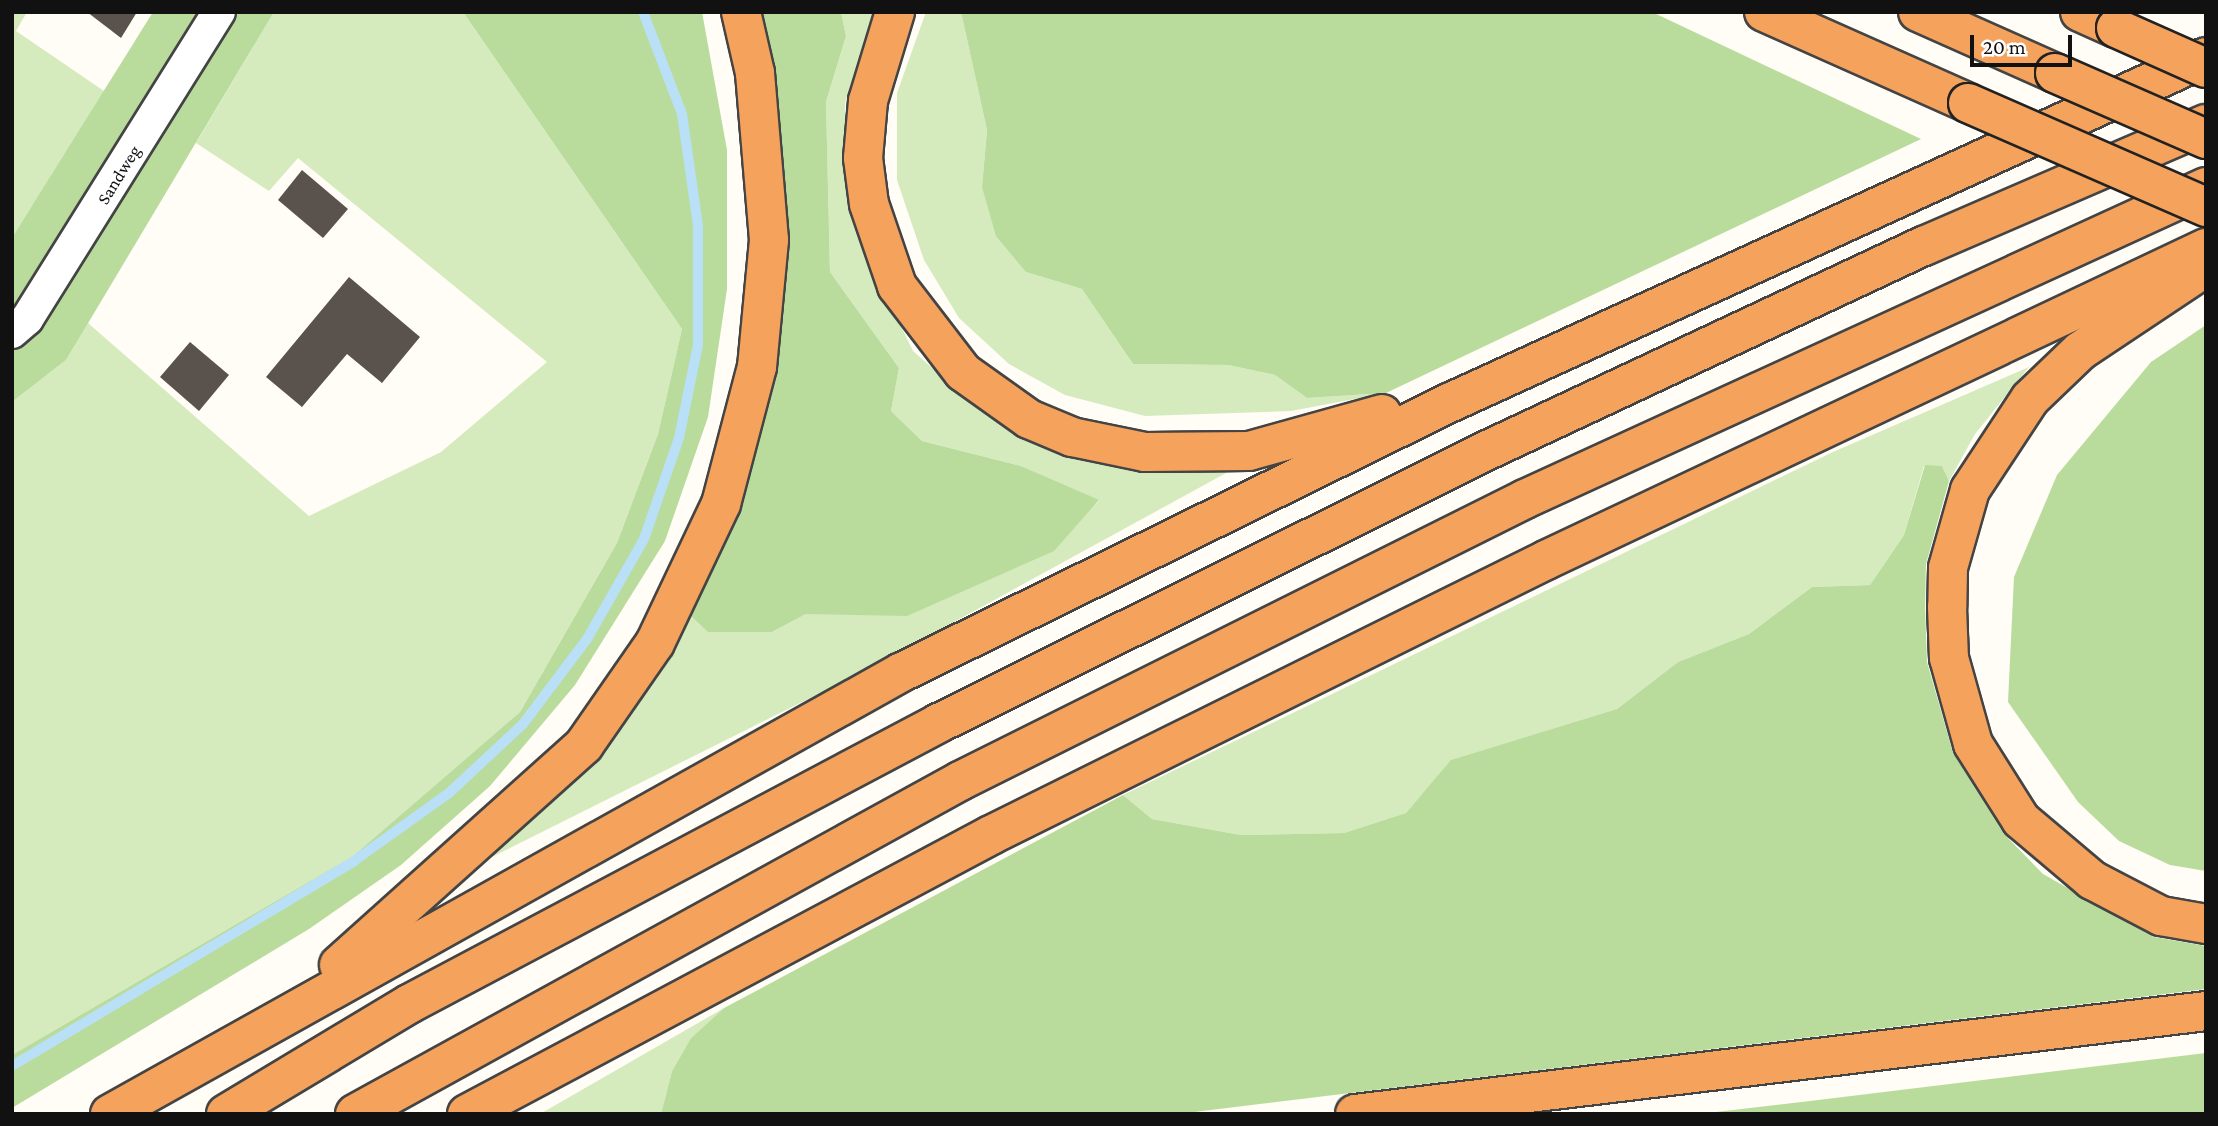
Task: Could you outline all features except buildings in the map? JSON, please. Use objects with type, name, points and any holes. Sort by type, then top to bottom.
[{"type":"highway","points":[[297,1005],[584,745],[655,643],[697,560],[744,428],[765,308],[767,174],[741,12]]},
{"type":"highway","points":[[895,12],[868,101],[863,158],[879,247],[897,286],[939,347],[996,399],[1072,437],[1146,452],[1249,451],[1373,415],[1450,403]]},
{"type":"highway","points":[[1764,12],[2206,207]]},
{"type":"highway","points":[[1918,12],[2206,139]]},
{"type":"highway","points":[[2080,12],[2206,68]]},
{"type":"highway","points":[[110,1114],[297,1005],[902,672],[1450,403],[2206,57]]},
{"type":"highway","points":[[226,1114],[409,1004],[939,723],[1490,449],[1912,252],[2206,124]]},
{"type":"highway","points":[[355,1114],[960,781],[1525,499],[2206,187]]},
{"type":"highway","points":[[467,1114],[991,835],[1546,560],[2206,248]]},
{"type":"highway","points":[[2206,267],[2080,351],[2029,400],[1970,490],[1948,568],[1947,607],[1949,658],[1973,744],[2021,820],[2092,880],[2161,916],[2206,924]]},
{"type":"highway","points":[[1355,1114],[2206,1011]]},
{"type":"street","name":"Sandweg","points":[[12,332],[27,319],[219,12]]},
{"type":"green space","points":[[12,12],[27,12],[16,31],[107,93],[12,238]]},
{"type":"green space","points":[[153,12],[274,12],[66,360],[12,402],[12,238]]},
{"type":"green space","points":[[274,12],[463,12],[682,329],[658,434],[617,543],[520,712],[353,856],[12,1055],[12,402],[66,360],[88,323],[309,516],[441,452],[547,362],[298,158],[269,191],[196,143]]},
{"type":"green space","points":[[463,12],[702,12],[727,150],[727,289],[708,417],[665,541],[575,685],[490,786],[401,865],[309,929],[12,1108],[12,1055],[353,856],[520,712],[617,543],[658,434],[682,329]]},
{"type":"green space","points":[[758,12],[841,12],[846,36],[826,102],[830,272],[899,368],[891,411],[922,441],[1021,466],[1099,500],[1054,551],[907,616],[806,614],[772,632],[708,632],[687,612],[759,421]]},
{"type":"green space","points":[[841,12],[873,12],[845,103],[846,175],[870,263],[913,351],[982,412],[1069,452],[1237,467],[872,667],[480,863],[687,612],[772,632],[806,614],[874,612],[1076,523],[1099,501],[1021,466],[922,441],[891,411],[899,368],[830,272],[826,102],[846,36]]},
{"type":"green space","points":[[926,12],[961,12],[987,130],[982,187],[1026,272],[1082,289],[1133,364],[1228,365],[1275,375],[1307,398],[1386,393],[1291,411],[1145,416],[1065,395],[1009,364],[959,318],[924,260],[897,180],[897,93]]},
{"type":"green space","points":[[961,12],[1652,12],[1921,139],[1386,393],[1307,398],[1275,375],[1228,365],[1133,364],[1082,289],[1026,272],[996,236],[982,187],[987,130]]},
{"type":"green space","points":[[2206,325],[2206,871],[2170,865],[2119,841],[2078,802],[2008,702],[2014,577],[2057,475],[2151,362]]},
{"type":"green space","points":[[2029,367],[1975,434],[1949,481],[1942,466],[1924,466],[1904,535],[1870,585],[1812,587],[1749,634],[1678,662],[1617,709],[1452,760],[1406,813],[1344,833],[1241,835],[1152,819],[1123,795],[1833,452]]},
{"type":"green space","points":[[1925,465],[1942,466],[1949,481],[1926,564],[1925,607],[1927,662],[1953,753],[2004,834],[2043,874],[2154,937],[2206,946],[2206,989],[1178,1114],[661,1114],[672,1071],[691,1038],[724,1008],[1123,795],[1152,819],[1241,835],[1344,833],[1406,813],[1451,760],[1617,709],[1678,662],[1749,634],[1812,587],[1870,585],[1904,535]]},
{"type":"green space","points":[[724,1008],[691,1038],[672,1071],[661,1114],[540,1114]]},
{"type":"green space","points":[[2206,1053],[2206,1114],[1699,1114],[1810,1101]]},
{"type":"waterway","points":[[12,1066],[354,861],[449,793],[523,724],[587,639],[644,539],[679,438],[698,345],[698,226],[682,114],[643,12]]}]
